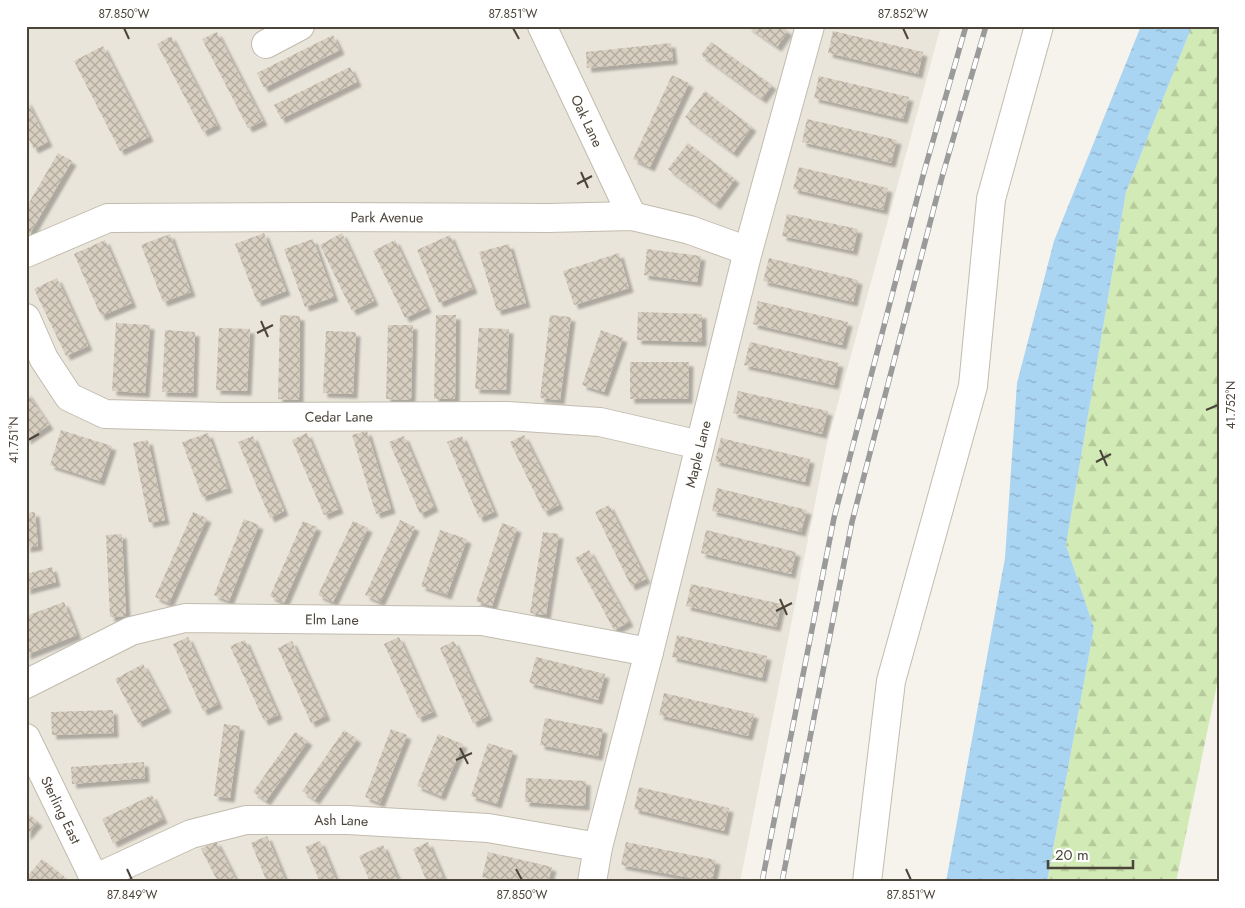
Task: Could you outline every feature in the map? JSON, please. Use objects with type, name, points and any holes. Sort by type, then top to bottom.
[{"type":"street","points":[[266,44],[300,26]]},
{"type":"street","name":"Oak Lane","points":[[542,26],[632,216]]},
{"type":"street","name":"Maple Lane","points":[[592,882],[598,847],[649,652],[748,251],[810,26]]},
{"type":"street","points":[[867,882],[891,681],[973,386],[991,199],[1039,26]]},
{"type":"street","name":"Park Avenue","points":[[26,253],[108,218],[548,218],[632,216],[690,230],[748,251]]},
{"type":"street","name":"Cedar Lane","points":[[26,318],[44,359],[69,398],[105,414],[222,417],[507,416],[600,422],[700,445]]},
{"type":"street","name":"Elm Lane","points":[[26,684],[131,631],[185,618],[482,621],[649,652]]},
{"type":"street","name":"Sterling East","points":[[26,738],[95,880]]},
{"type":"street","name":"Ash Lane","points":[[95,880],[191,834],[246,820],[346,820],[488,828],[598,847]]},
{"type":"shaded area","points":[[26,26],[941,26],[827,443],[740,882],[26,882]]},
{"type":"green space","points":[[1192,26],[1219,26],[1219,675],[1176,882],[1047,882],[1094,628],[1066,545],[1126,192]]},
{"type":"water","points":[[1141,26],[1192,26],[1126,192],[1066,545],[1094,628],[1047,882],[946,882],[1005,558],[1017,383],[1054,241]]},
{"type":"building","points":[[747,26],[780,26],[788,31],[777,47]]},
{"type":"building","points":[[833,31],[923,52],[918,74],[828,53]]},
{"type":"building","points":[[217,32],[263,121],[248,128],[202,39]]},
{"type":"building","points":[[333,35],[340,50],[264,88],[257,73]]},
{"type":"building","points":[[171,36],[217,125],[203,132],[157,44]]},
{"type":"building","points":[[711,42],[772,85],[762,99],[701,55]]},
{"type":"building","points":[[671,43],[673,60],[587,68],[586,52]]},
{"type":"building","points":[[103,46],[149,137],[120,151],[74,61]]},
{"type":"building","points":[[350,67],[357,82],[281,119],[274,105]]},
{"type":"building","points":[[672,75],[689,83],[650,167],[633,159]]},
{"type":"building","points":[[819,76],[909,97],[903,119],[814,98]]},
{"type":"building","points":[[705,91],[752,127],[733,153],[685,117]]},
{"type":"building","points":[[26,99],[48,142],[34,149],[26,134]]},
{"type":"building","points":[[807,119],[897,140],[891,163],[802,142]]},
{"type":"building","points":[[688,143],[735,179],[716,205],[668,169]]},
{"type":"building","points":[[58,153],[72,161],[29,235],[26,233],[26,208]]},
{"type":"building","points":[[799,167],[888,188],[883,210],[793,189]]},
{"type":"building","points":[[787,214],[858,229],[853,251],[782,236]]},
{"type":"building","points":[[264,233],[286,291],[257,302],[235,244]]},
{"type":"building","points":[[342,233],[374,301],[352,311],[320,245]]},
{"type":"building","points":[[170,234],[191,292],[163,302],[141,245]]},
{"type":"building","points":[[450,235],[473,289],[439,303],[417,250]]},
{"type":"building","points":[[313,239],[334,297],[305,307],[284,249]]},
{"type":"building","points":[[105,240],[132,303],[101,316],[74,254]]},
{"type":"building","points":[[395,240],[427,308],[405,318],[373,251]]},
{"type":"building","points":[[509,244],[526,303],[497,311],[479,252]]},
{"type":"building","points":[[647,249],[701,256],[697,282],[644,275]]},
{"type":"building","points":[[619,253],[629,288],[574,305],[563,271]]},
{"type":"building","points":[[769,258],[858,280],[853,302],[763,281]]},
{"type":"building","points":[[57,278],[88,346],[66,356],[34,289]]},
{"type":"building","points":[[758,301],[848,322],[842,345],[753,324]]},
{"type":"building","points":[[638,312],[702,314],[702,342],[637,340]]},
{"type":"building","points":[[280,315],[300,316],[299,400],[278,399]]},
{"type":"building","points":[[436,315],[456,315],[455,399],[434,399]]},
{"type":"building","points":[[550,315],[571,317],[560,400],[540,398]]},
{"type":"building","points":[[116,323],[150,325],[145,393],[112,391]]},
{"type":"building","points":[[388,325],[413,325],[411,400],[386,399]]},
{"type":"building","points":[[219,328],[250,329],[247,391],[216,390]]},
{"type":"building","points":[[479,328],[509,329],[506,390],[475,389]]},
{"type":"building","points":[[165,330],[195,332],[193,393],[162,392]]},
{"type":"building","points":[[601,330],[623,338],[604,392],[582,385]]},
{"type":"building","points":[[326,331],[356,332],[353,394],[323,393]]},
{"type":"building","points":[[750,342],[839,363],[834,385],[744,365]]},
{"type":"building","points":[[630,362],[689,362],[688,399],[630,399]]},
{"type":"building","points":[[26,391],[49,425],[26,440]]},
{"type":"building","points":[[738,391],[828,411],[822,434],[733,413]]},
{"type":"building","points":[[61,430],[112,446],[100,481],[50,465]]},
{"type":"building","points":[[367,431],[391,509],[376,514],[352,435]]},
{"type":"building","points":[[208,433],[228,488],[202,497],[182,442]]},
{"type":"building","points":[[307,433],[339,509],[324,515],[292,440]]},
{"type":"building","points":[[524,435],[559,505],[544,512],[510,442]]},
{"type":"building","points":[[253,436],[284,511],[270,518],[238,442]]},
{"type":"building","points":[[404,436],[434,507],[420,514],[389,442]]},
{"type":"building","points":[[462,436],[494,512],[479,518],[447,442]]},
{"type":"building","points":[[721,438],[810,459],[805,482],[715,461]]},
{"type":"building","points":[[148,440],[165,520],[149,523],[133,443]]},
{"type":"building","points":[[717,488],[807,510],[801,532],[712,511]]},
{"type":"building","points":[[609,505],[646,579],[631,586],[595,512]]},
{"type":"building","points":[[35,512],[38,546],[26,548],[26,513]]},
{"type":"building","points":[[193,512],[207,518],[169,603],[155,597]]},
{"type":"building","points":[[244,519],[259,525],[229,601],[214,595]]},
{"type":"building","points":[[400,520],[415,527],[380,602],[365,595]]},
{"type":"building","points":[[303,521],[317,527],[284,603],[270,596]]},
{"type":"building","points":[[353,521],[368,528],[333,602],[318,595]]},
{"type":"building","points":[[502,523],[517,528],[492,606],[476,601]]},
{"type":"building","points":[[440,530],[467,539],[447,595],[421,586]]},
{"type":"building","points":[[706,530],[796,552],[791,574],[701,553]]},
{"type":"building","points":[[543,532],[559,534],[546,615],[530,613]]},
{"type":"building","points":[[122,534],[126,616],[110,617],[106,535]]},
{"type":"building","points":[[589,550],[629,622],[614,630],[575,558]]},
{"type":"building","points":[[52,567],[56,582],[26,590],[26,574]]},
{"type":"building","points":[[691,584],[781,604],[776,627],[686,606]]},
{"type":"building","points":[[64,602],[77,635],[26,655],[26,616]]},
{"type":"building","points":[[677,635],[767,656],[762,678],[672,657]]},
{"type":"building","points":[[188,637],[218,704],[203,711],[173,644]]},
{"type":"building","points":[[399,637],[433,712],[418,718],[384,644]]},
{"type":"building","points":[[245,640],[278,715],[264,721],[230,646]]},
{"type":"building","points":[[292,641],[326,716],[311,723],[278,648]]},
{"type":"building","points":[[454,641],[488,716],[473,723],[440,648]]},
{"type":"building","points":[[536,657],[605,674],[598,700],[529,683]]},
{"type":"building","points":[[143,664],[167,708],[138,723],[115,679]]},
{"type":"building","points":[[664,693],[754,714],[748,736],[659,715]]},
{"type":"building","points":[[113,710],[114,733],[52,735],[51,712]]},
{"type":"building","points":[[545,718],[603,729],[598,756],[540,745]]},
{"type":"building","points":[[224,724],[240,726],[230,798],[214,796]]},
{"type":"building","points":[[391,729],[407,735],[380,803],[365,797]]},
{"type":"building","points":[[344,730],[357,739],[315,800],[302,791]]},
{"type":"building","points":[[295,732],[308,741],[266,801],[253,792]]},
{"type":"building","points":[[438,734],[463,744],[441,796],[417,786]]},
{"type":"building","points":[[488,743],[513,751],[497,804],[471,796]]},
{"type":"building","points":[[144,762],[145,778],[72,784],[71,767]]},
{"type":"building","points":[[526,778],[586,781],[585,806],[525,802]]},
{"type":"building","points":[[639,787],[729,808],[724,831],[634,809]]},
{"type":"building","points":[[152,795],[163,819],[113,843],[102,819]]},
{"type":"building","points":[[26,812],[38,822],[26,836]]},
{"type":"building","points":[[267,836],[286,882],[267,882],[251,843]]},
{"type":"building","points":[[216,841],[237,882],[218,882],[201,849]]},
{"type":"building","points":[[320,841],[337,882],[320,882],[305,847]]},
{"type":"building","points":[[428,842],[445,882],[427,882],[413,849]]},
{"type":"building","points":[[626,842],[716,860],[712,882],[621,865]]},
{"type":"building","points":[[383,845],[399,882],[370,882],[359,856]]},
{"type":"building","points":[[488,852],[552,867],[548,882],[502,882],[482,877]]},
{"type":"building","points":[[42,859],[68,880],[67,882],[26,882],[26,878]]},
{"type":"railway","points":[[762,882],[834,518],[924,172],[966,26]]},
{"type":"railway","points":[[782,882],[852,522],[942,177],[986,26]]}]
